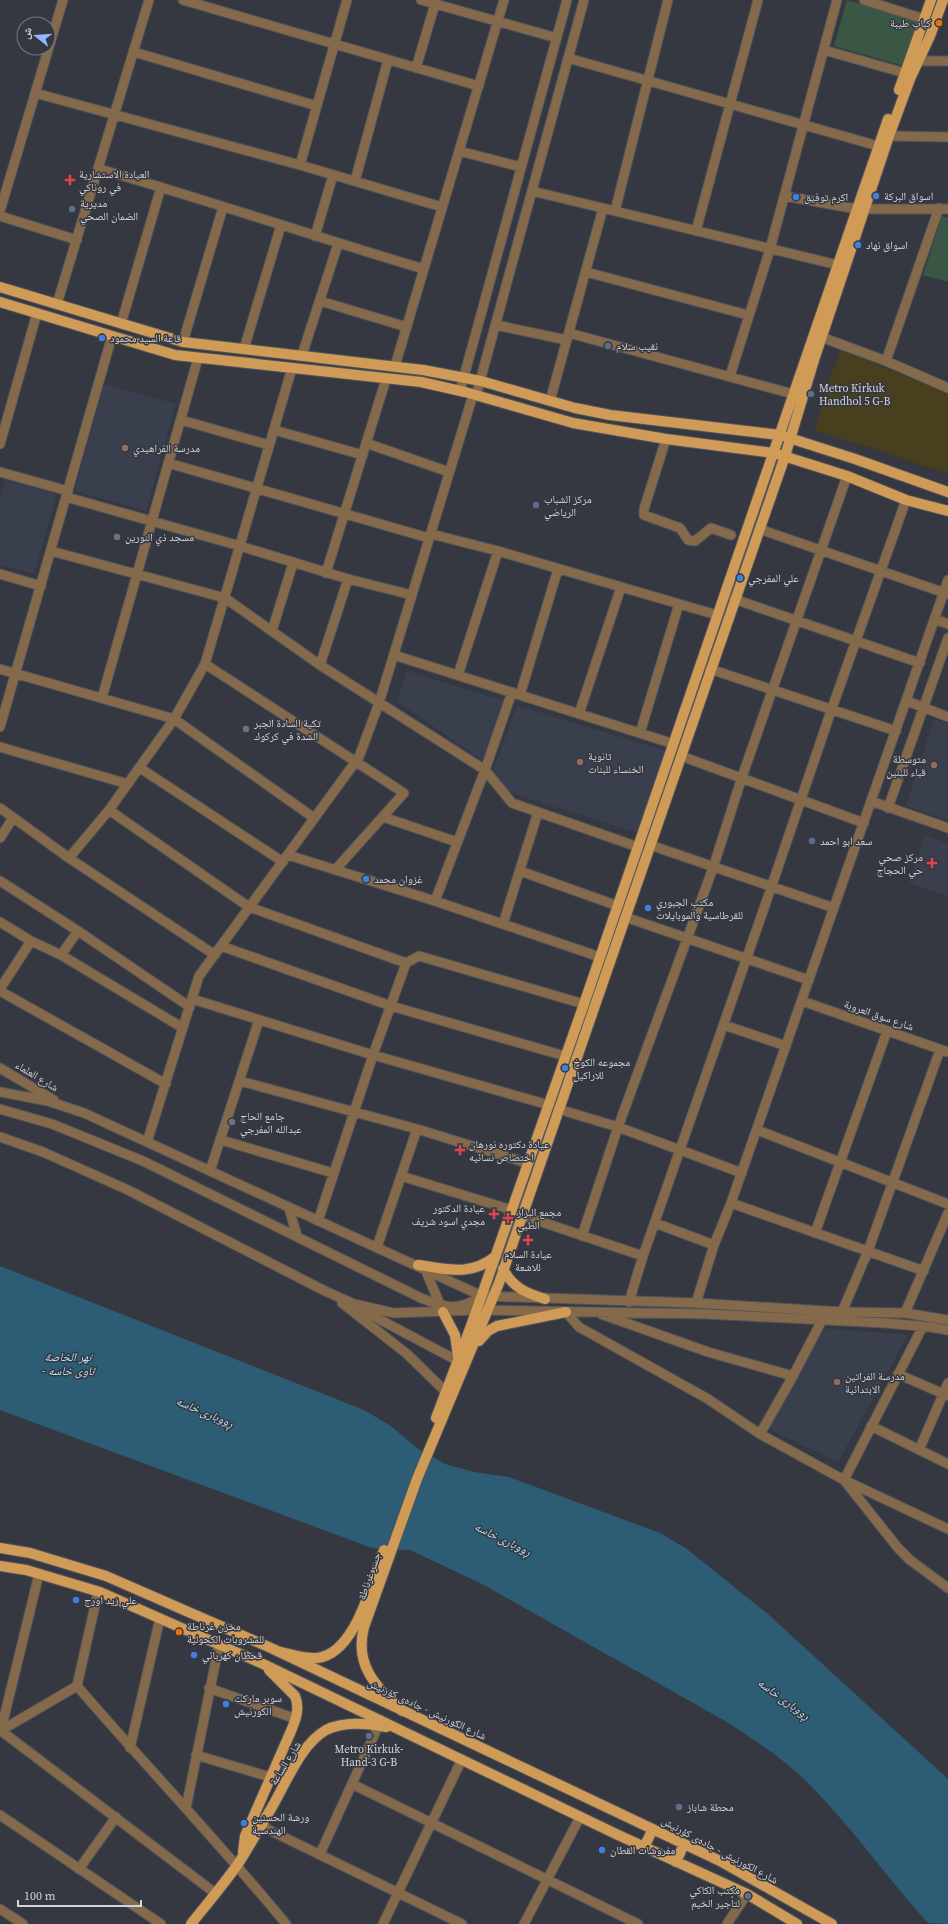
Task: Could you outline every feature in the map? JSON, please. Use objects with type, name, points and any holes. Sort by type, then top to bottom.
[{"type":"main road","points":[[430,1440],[472,1350],[493,1298],[521,1215],[553,1107],[565,1056],[774,453],[785,437],[821,338],[861,209],[878,146],[931,0]]},
{"type":"main road","points":[[430,1440],[446,1392],[482,1296],[527,1163],[553,1107],[625,917],[682,756],[710,669],[784,456],[785,437],[793,394],[838,265],[943,0]]},
{"type":"main road","points":[[0,287],[182,342],[395,366],[464,377],[550,402],[610,415],[785,437],[948,492]]},
{"type":"main road","points":[[0,302],[176,355],[421,382],[475,395],[573,423],[666,439],[774,453],[847,476],[906,500],[948,512]]},
{"type":"main road","points":[[421,1267],[453,1270],[470,1269],[481,1267],[496,1256]]},
{"type":"main road","points":[[503,1269],[510,1281],[518,1289],[546,1299]]},
{"type":"main road","points":[[440,1310],[450,1322],[455,1335],[458,1349],[458,1362]]},
{"type":"main road","points":[[472,1350],[483,1335],[497,1326],[566,1312]]},
{"type":"main road","name":"جسر غرناطة","points":[[277,1651],[305,1657],[316,1658],[325,1656],[343,1644],[351,1633],[381,1566],[430,1440]]},
{"type":"main road","name":"شارع الكورنيش - جادەی کۆرنیش","points":[[0,1548],[30,1553],[106,1576],[277,1651],[653,1828],[720,1861],[832,1924]]},
{"type":"main road","points":[[0,1566],[39,1574],[98,1592],[263,1664],[380,1723],[399,1729],[580,1817],[747,1894],[798,1924]]},
{"type":"main road","name":"جسر غرناطة","points":[[381,1566],[364,1627],[361,1648],[370,1676],[383,1692],[402,1711]]},
{"type":"main road","name":"شارع الساعة","points":[[243,1855],[245,1836],[296,1719],[298,1707],[295,1696],[263,1664]]},
{"type":"main road","name":"شارع الساعة","points":[[196,1922],[262,1826],[303,1752],[326,1730],[338,1726],[380,1723]]},
{"type":"main road","points":[[644,1847],[653,1828]]},
{"type":"main road","points":[[676,1862],[684,1844]]},
{"type":"street","points":[[0,211],[62,0]]},
{"type":"street","points":[[57,304],[149,0]]},
{"type":"street","points":[[183,0],[479,86]]},
{"type":"street","points":[[300,165],[347,0]]},
{"type":"street","points":[[422,0],[556,38]]},
{"type":"street","points":[[395,366],[504,0]]},
{"type":"street","points":[[460,391],[567,0]]},
{"type":"street","points":[[147,1142],[199,976],[359,757],[379,703],[449,472],[481,381],[584,0]]},
{"type":"street","points":[[614,211],[668,0]]},
{"type":"street","points":[[696,231],[758,0]]},
{"type":"street","points":[[730,376],[770,249],[837,0]]},
{"type":"street","points":[[864,0],[924,19]]},
{"type":"street","points":[[416,68],[435,4]]},
{"type":"street","points":[[824,50],[905,73]]},
{"type":"street","points":[[134,52],[317,106]]},
{"type":"street","points":[[568,58],[878,146]]},
{"type":"street","points":[[354,181],[388,60]]},
{"type":"street","points":[[918,61],[948,61]]},
{"type":"street","points":[[35,93],[300,165],[442,207]]},
{"type":"street","points":[[889,136],[948,137]]},
{"type":"street","points":[[459,151],[521,167]]},
{"type":"street","points":[[99,169],[161,187],[338,244],[424,269]]},
{"type":"street","points":[[315,236],[333,175]]},
{"type":"street","points":[[121,324],[161,187]]},
{"type":"street","points":[[532,191],[838,265]]},
{"type":"street","points":[[784,196],[861,209],[944,208],[886,361]]},
{"type":"street","points":[[182,342],[223,207]]},
{"type":"street","points":[[550,402],[603,208]]},
{"type":"street","points":[[0,216],[77,240]]},
{"type":"street","points":[[244,349],[281,226]]},
{"type":"street","points":[[302,356],[338,244]]},
{"type":"street","points":[[586,272],[748,315]]},
{"type":"street","points":[[320,301],[407,327]]},
{"type":"street","points":[[0,444],[37,314]]},
{"type":"street","points":[[496,325],[568,336],[730,376],[793,394]]},
{"type":"street","points":[[0,727],[14,673],[52,551],[112,336]]},
{"type":"street","points":[[821,338],[886,361],[948,388]]},
{"type":"street","points":[[102,698],[198,358]]},
{"type":"street","points":[[69,858],[109,810],[140,768],[174,719],[206,664],[292,368]]},
{"type":"street","points":[[326,573],[386,379]]},
{"type":"street","points":[[181,420],[270,445]]},
{"type":"street","points":[[274,430],[363,455]]},
{"type":"street","points":[[666,439],[644,509],[644,515],[680,528],[688,540],[695,541],[711,528],[731,535]]},
{"type":"street","points":[[366,443],[449,472]]},
{"type":"street","points":[[168,463],[344,514],[430,536],[498,551],[717,615]]},
{"type":"street","points":[[0,473],[152,521],[240,546],[348,580],[412,595]]},
{"type":"street","points":[[582,1236],[618,1127],[713,868],[742,777],[847,476]]},
{"type":"street","points":[[630,1302],[643,1256],[724,1025],[830,711],[906,500]]},
{"type":"street","points":[[759,529],[946,593]]},
{"type":"street","points":[[52,551],[225,598],[320,665],[485,770],[512,803],[638,847]]},
{"type":"street","points":[[458,675],[498,551]]},
{"type":"street","points":[[272,631],[293,563]]},
{"type":"street","points":[[435,901],[516,694],[558,569]]},
{"type":"street","points":[[0,574],[41,586]]},
{"type":"street","points":[[320,665],[348,580]]},
{"type":"street","points":[[696,1303],[714,1245],[742,1173],[906,701],[935,619],[946,593],[948,580]]},
{"type":"street","points":[[579,714],[621,587]]},
{"type":"street","points":[[734,599],[797,619],[920,663]]},
{"type":"street","points":[[640,733],[679,604]]},
{"type":"street","points":[[935,619],[948,624]]},
{"type":"street","points":[[888,808],[948,638]]},
{"type":"street","points":[[394,655],[674,744]]},
{"type":"street","points":[[206,664],[404,793],[335,870]]},
{"type":"street","points":[[0,669],[174,719],[314,818]]},
{"type":"street","points":[[710,669],[830,711],[896,731]]},
{"type":"street","points":[[906,701],[948,717]]},
{"type":"street","points":[[0,748],[128,784]]},
{"type":"street","points":[[682,756],[864,823]]},
{"type":"street","points":[[140,768],[285,858],[335,870],[435,901],[600,957]]},
{"type":"street","points":[[871,801],[948,828]]},
{"type":"street","points":[[0,808],[69,858],[215,955]]},
{"type":"street","points":[[109,810],[249,907],[406,963]]},
{"type":"street","points":[[503,924],[538,812]]},
{"type":"street","points":[[382,817],[457,842]]},
{"type":"street","points":[[0,838],[13,818]]},
{"type":"street","points":[[650,845],[771,888],[834,908]]},
{"type":"street","points":[[520,871],[618,906]]},
{"type":"street","points":[[0,881],[191,1003],[259,1020],[618,1127],[742,1173]]},
{"type":"street","points":[[625,917],[809,980]]},
{"type":"street","points":[[0,922],[30,941],[61,955],[183,1028]]},
{"type":"street","points":[[61,955],[78,930]]},
{"type":"street","points":[[30,941],[0,990],[166,1084]]},
{"type":"street","points":[[221,946],[391,1006],[565,1056]]},
{"type":"street","points":[[318,1221],[373,1055],[406,963],[419,956],[584,1004]]},
{"type":"street","name":"شارع سوق العروبة","points":[[802,1001],[944,1051]]},
{"type":"street","points":[[210,1171],[259,1020]]},
{"type":"street","points":[[724,1025],[786,1046]]},
{"type":"street","points":[[816,1233],[887,1031]]},
{"type":"street","points":[[842,1312],[868,1251],[944,1051]]},
{"type":"street","name":"شارع العلماء","points":[[0,1068],[62,1105]]},
{"type":"street","points":[[240,1081],[354,1112],[527,1163]]},
{"type":"street","points":[[0,1092],[62,1105],[84,1112],[482,1296],[493,1298],[696,1303],[947,1317]]},
{"type":"street","points":[[0,1109],[52,1124],[143,1161],[422,1298],[440,1310]]},
{"type":"street","points":[[376,1247],[417,1130]]},
{"type":"street","points":[[757,1130],[948,1204]]},
{"type":"street","points":[[0,1137],[42,1152],[128,1190],[323,1290],[458,1362]]},
{"type":"street","points":[[221,1140],[333,1174]]},
{"type":"street","points":[[401,1176],[512,1210]]},
{"type":"street","points":[[731,1203],[924,1272]]},
{"type":"street","points":[[289,1208],[297,1236]]},
{"type":"street","points":[[905,1314],[948,1213]]},
{"type":"street","points":[[521,1215],[643,1256]]},
{"type":"street","points":[[655,1222],[714,1245]]},
{"type":"street","points":[[421,1267],[440,1310]]},
{"type":"street","points":[[323,1290],[354,1304],[382,1311],[408,1313],[440,1310],[488,1310],[714,1314],[923,1326],[948,1330]]},
{"type":"street","points":[[323,1290],[407,1354],[446,1392]]},
{"type":"street","points":[[440,1310],[449,1307],[461,1307],[482,1296]]},
{"type":"street","points":[[594,1311],[708,1352],[793,1376]]},
{"type":"street","points":[[566,1312],[579,1327],[708,1399],[760,1434],[844,1480],[948,1529]]},
{"type":"street","points":[[760,1434],[793,1376],[822,1320]]},
{"type":"street","points":[[844,1480],[923,1326]]},
{"type":"street","points":[[898,1374],[946,1394]]},
{"type":"street","points":[[919,1450],[946,1394],[948,1383]]},
{"type":"street","points":[[871,1426],[948,1464]]},
{"type":"street","points":[[844,1480],[898,1548],[910,1560],[948,1588]]},
{"type":"street","points":[[0,1730],[39,1574]]},
{"type":"street","points":[[0,1730],[76,1686],[98,1592]]},
{"type":"street","points":[[130,1748],[160,1618]]},
{"type":"street","points":[[186,1808],[209,1688],[219,1645]]},
{"type":"street","points":[[76,1686],[130,1748],[237,1864],[286,1924]]},
{"type":"street","points":[[209,1688],[296,1719]]},
{"type":"street","points":[[320,1854],[380,1723]]},
{"type":"street","points":[[0,1730],[216,1892]]},
{"type":"street","points":[[196,1755],[270,1777]]},
{"type":"street","points":[[383,1924],[462,1759]]},
{"type":"street","points":[[352,1784],[638,1924]]},
{"type":"street","points":[[0,1815],[161,1924]]},
{"type":"street","points":[[79,1868],[116,1817]]},
{"type":"street","points":[[524,1924],[580,1817]]},
{"type":"street","points":[[262,1826],[462,1924]]},
{"type":"street","points":[[727,1924],[747,1894]]},
{"type":"street","points":[[0,1909],[23,1924]]},
{"type":"shaded area","name":"مدرسة الفراهيدي","points":[[104,384],[176,404],[146,511],[75,491]]},
{"type":"shaded area","points":[[5,480],[57,494],[34,574],[0,565],[0,499]]},
{"type":"shaded area","points":[[407,671],[504,701],[482,760],[397,701]]},
{"type":"shaded area","name":"ثانوية الخنساء للبنات","points":[[517,706],[667,751],[638,833],[511,793],[492,773]]},
{"type":"shaded area","name":"متوسطة قباء للبنين","points":[[934,719],[948,724],[948,820],[906,806]]},
{"type":"shaded area","name":"مركز صحي حي الحجاج","points":[[925,835],[948,844],[948,896],[909,883]]},
{"type":"shaded area","name":"مدرسة الفراتين الابتدائية","points":[[821,1328],[908,1335],[838,1462],[768,1429]]},
{"type":"green space","points":[[847,0],[920,21],[904,66],[834,46]]},
{"type":"green space","points":[[942,216],[948,218],[948,282],[923,275]]},
{"type":"sand","points":[[841,350],[948,393],[948,474],[869,447],[815,431],[829,380]]},
{"type":"water","name":"نهر الخاصة - ئاوی خاسە","points":[[0,1266],[364,1410],[391,1426],[418,1449],[445,1464],[474,1472],[509,1477],[660,1533],[687,1549],[769,1615],[948,1779],[948,1924],[928,1923],[837,1814],[805,1780],[768,1750],[727,1722],[482,1584],[410,1550],[372,1548],[0,1410]]},
{"type":"place","name":"كباب طيبة","points":[[939,23]]},
{"type":"place","name":"العيادة الاستشارية في روناكي","points":[[70,180]]},
{"type":"place","name":"اسواق البركة","points":[[876,196]]},
{"type":"place","name":"اكرم توفيق","points":[[796,197]]},
{"type":"place","name":"مديرية الضمان الصحي","points":[[72,209]]},
{"type":"place","name":"اسواق نهاد","points":[[858,245]]},
{"type":"place","name":"قاعة السيد محمود","points":[[102,338]]},
{"type":"place","name":"نقيب سلام","points":[[608,346]]},
{"type":"place","name":"Metro Kirkuk Handhol 5 G-B","points":[[811,394]]},
{"type":"place","name":"مدرسة الفراهيدي","points":[[125,448]]},
{"type":"place","name":"مركز الشباب الرياضي","points":[[536,505]]},
{"type":"place","name":"مسجد ذي النورين","points":[[117,537]]},
{"type":"place","name":"علي المفرجي","points":[[740,578]]},
{"type":"place","name":"تكية السادة الجبر الشدة في كركوك","points":[[246,729]]},
{"type":"place","name":"ثانوية الخنساء للبنات","points":[[580,762]]},
{"type":"place","name":"متوسطة قباء للبنين","points":[[934,765]]},
{"type":"place","name":"سعد ابو احمد","points":[[812,841]]},
{"type":"place","name":"مركز صحي حي الحجاج","points":[[932,863]]},
{"type":"place","name":"غزوان محمد","points":[[366,879]]},
{"type":"place","name":"مكتب الجبوري للقرطاسية والموبايلات","points":[[648,908]]},
{"type":"place","name":"مجموعه الكوخ للاراكيل","points":[[565,1068]]},
{"type":"place","name":"جامع الحاج عبدالله المفرجي","points":[[232,1122]]},
{"type":"place","name":"عيادة دكتوره نورهان اختصاص نسائيه","points":[[460,1150]]},
{"type":"place","name":"عيادة الدكتور مجدي اسود شريف","points":[[494,1214]]},
{"type":"place","name":"مجمع البزاز الطبي","points":[[508,1218]]},
{"type":"place","name":"عيادة السلام للاشعة","points":[[528,1240]]},
{"type":"place","name":"مدرسة الفراتين الابتدائية","points":[[837,1382]]},
{"type":"place","name":"علي زيد اورج","points":[[76,1600]]},
{"type":"place","name":"مخزن غرناطة للمشروبات الكحولية","points":[[179,1632]]},
{"type":"place","name":"قحطان كهربائي","points":[[194,1655]]},
{"type":"place","name":"سوبر ماركت الكورنيش","points":[[226,1704]]},
{"type":"place","name":"Metro Kirkuk- Hand-3 G-B","points":[[369,1736]]},
{"type":"place","name":"محطة شاباز","points":[[679,1807]]},
{"type":"place","name":"ورشة الحسنين الهندسية","points":[[244,1823]]},
{"type":"place","name":"مفروشات القطان","points":[[602,1850]]},
{"type":"place","name":"مكتب الكاكي لتأجير الخيم","points":[[748,1896]]},
{"type":"water label","name":"ڕووباری خاسە","points":[[205,1412]]},
{"type":"water label","name":"ڕووباری خاسە","points":[[503,1539]]},
{"type":"water label","name":"ڕووباری خاسە","points":[[784,1699]]}]
